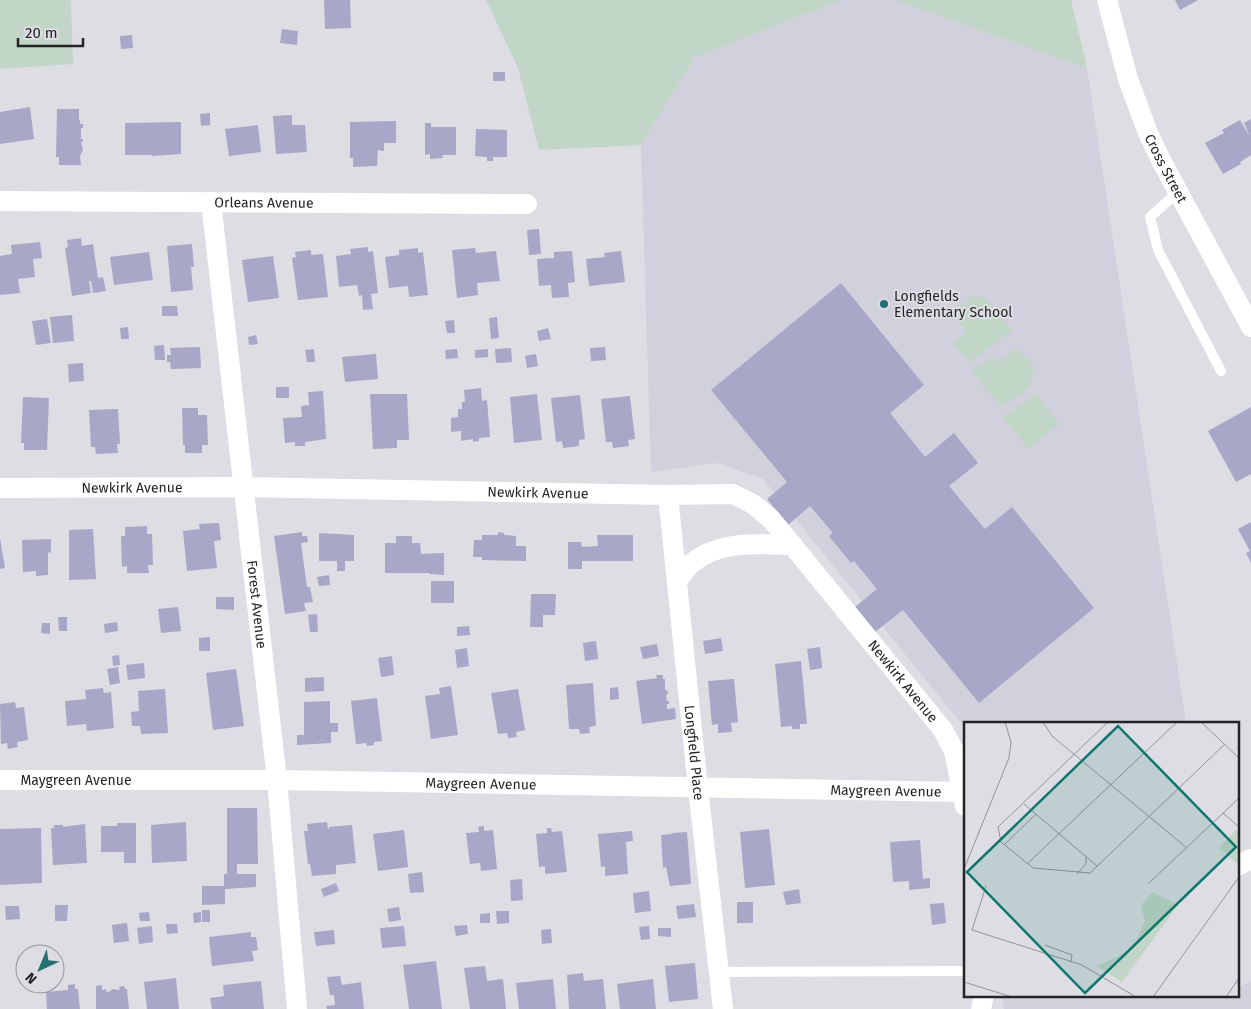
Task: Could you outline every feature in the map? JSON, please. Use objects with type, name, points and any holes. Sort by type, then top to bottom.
[{"type":"street","name":"Cross Street","points":[[1107,0],[1138,109],[1162,162],[1251,327]]},
{"type":"street","name":"Orleans Avenue","points":[[0,201],[528,204]]},
{"type":"street","name":"Forest Avenue","points":[[211,202],[277,780],[298,1009]]},
{"type":"street","name":"Newkirk Avenue","points":[[0,488],[244,486],[668,495],[732,494],[753,504],[771,519],[943,730],[954,751],[964,799]]},
{"type":"street","name":"Longfield Place","points":[[668,495],[723,1009]]},
{"type":"street","points":[[677,581],[692,563],[713,551],[757,544],[793,545]]},
{"type":"street","name":"Maygreen Avenue","points":[[0,780],[277,780],[698,788],[964,799]]},
{"type":"street","points":[[1238,866],[1251,859]]},
{"type":"street","points":[[981,1009],[984,996]]},
{"type":"lane","points":[[1178,192],[1150,217],[1158,250],[1221,371]]},
{"type":"lane","points":[[719,972],[964,971]]},
{"type":"shaded area","name":"Longfields Elementary School","points":[[842,0],[894,0],[1087,68],[1186,722],[964,722],[964,727],[763,479],[717,463],[651,472],[641,145],[694,58]]},
{"type":"shaded area","points":[[1251,981],[1251,1009],[1004,1009],[1002,996],[1238,996],[1238,988]]},
{"type":"green space","points":[[0,0],[71,0],[73,64],[0,69]]},
{"type":"green space","points":[[486,0],[842,0],[694,58],[641,145],[539,150],[518,68]]},
{"type":"green space","points":[[894,0],[1071,0],[1087,68]]},
{"type":"green space","points":[[973,296],[986,298],[1012,331],[970,363],[953,344],[966,332],[956,319],[961,306]]},
{"type":"green space","points":[[1016,347],[1034,367],[1031,387],[1001,407],[972,372],[993,356],[999,363]]},
{"type":"green space","points":[[1036,394],[1059,424],[1028,449],[1003,417]]},
{"type":"building","points":[[324,0],[350,0],[351,28],[325,29]]},
{"type":"building","points":[[1175,0],[1198,0],[1180,10]]},
{"type":"building","points":[[282,29],[298,31],[297,45],[280,43]]},
{"type":"building","points":[[132,35],[133,48],[121,49],[120,36]]},
{"type":"building","points":[[493,72],[505,72],[505,81],[493,81]]},
{"type":"building","points":[[30,107],[34,139],[0,144],[0,112]]},
{"type":"building","points":[[57,109],[79,109],[80,124],[83,124],[83,128],[81,128],[83,150],[80,156],[81,165],[59,165],[59,157],[56,157]]},
{"type":"building","points":[[210,113],[210,125],[201,126],[200,114]]},
{"type":"building","points":[[292,115],[292,125],[305,125],[307,152],[276,154],[273,116]]},
{"type":"building","points":[[1251,119],[1251,155],[1240,162],[1241,164],[1223,174],[1205,143],[1224,133],[1222,130],[1240,120],[1250,137],[1244,123]]},
{"type":"building","points":[[396,121],[396,143],[384,143],[384,151],[378,150],[377,166],[353,167],[353,158],[350,158],[350,122]]},
{"type":"building","points":[[181,122],[181,154],[125,155],[125,123]]},
{"type":"building","points":[[425,123],[431,123],[431,127],[456,127],[456,155],[442,155],[443,158],[430,159],[430,154],[425,155]]},
{"type":"building","points":[[258,125],[261,152],[229,156],[225,129]]},
{"type":"building","points":[[476,129],[507,130],[507,157],[493,157],[493,161],[487,161],[487,157],[475,156]]},
{"type":"building","points":[[539,229],[541,254],[529,255],[527,230]]},
{"type":"building","points":[[81,238],[82,246],[93,244],[98,278],[103,277],[106,291],[93,293],[91,281],[89,281],[91,293],[72,296],[65,248],[68,247],[67,240]]},
{"type":"building","points":[[40,242],[42,258],[33,259],[35,277],[18,279],[20,293],[0,295],[0,256],[12,254],[11,245]]},
{"type":"building","points":[[192,244],[193,290],[171,292],[167,246]]},
{"type":"building","points":[[368,247],[368,252],[373,251],[378,293],[371,294],[373,309],[363,310],[362,295],[359,296],[357,285],[339,287],[336,256],[351,254],[350,249]]},
{"type":"building","points":[[418,248],[418,253],[423,252],[428,295],[409,297],[408,286],[389,288],[385,257],[399,255],[399,250]]},
{"type":"building","points":[[475,248],[476,253],[496,251],[500,281],[477,283],[478,295],[457,298],[452,250]]},
{"type":"building","points":[[311,250],[311,255],[323,254],[328,297],[298,300],[292,258],[296,257],[295,252]]},
{"type":"building","points":[[572,251],[575,282],[568,283],[569,297],[552,298],[551,285],[539,286],[537,259],[554,258],[554,252]]},
{"type":"building","points":[[621,251],[625,282],[589,286],[586,259],[605,257],[604,253]]},
{"type":"building","points":[[149,252],[153,280],[114,285],[110,257]]},
{"type":"building","points":[[273,256],[279,298],[248,302],[242,260]]},
{"type":"building","points":[[841,283],[924,385],[890,413],[925,457],[954,433],[978,463],[949,486],[985,529],[1012,507],[1094,608],[979,703],[903,610],[875,632],[855,607],[877,589],[854,561],[851,563],[829,536],[833,533],[810,506],[788,525],[767,499],[787,482],[711,390]]},
{"type":"building","points":[[162,306],[177,306],[178,316],[162,316]]},
{"type":"building","points":[[72,315],[74,341],[53,343],[50,317]]},
{"type":"building","points":[[497,317],[499,338],[491,339],[489,318]]},
{"type":"building","points":[[47,319],[51,343],[36,345],[32,321]]},
{"type":"building","points":[[454,320],[455,333],[447,333],[445,321]]},
{"type":"building","points":[[128,327],[129,339],[121,339],[120,328]]},
{"type":"building","points":[[548,328],[551,339],[539,341],[537,331]]},
{"type":"building","points":[[256,335],[258,344],[249,345],[248,337]]},
{"type":"building","points":[[164,345],[165,360],[155,360],[154,346]]},
{"type":"building","points":[[200,347],[201,368],[171,369],[170,362],[167,362],[167,355],[171,355],[170,348]]},
{"type":"building","points":[[605,347],[606,360],[591,361],[590,348]]},
{"type":"building","points":[[511,348],[512,362],[496,363],[495,349]]},
{"type":"building","points":[[314,349],[315,362],[307,362],[305,350]]},
{"type":"building","points":[[457,349],[458,358],[446,359],[445,350]]},
{"type":"building","points":[[488,349],[488,357],[475,358],[475,350]]},
{"type":"building","points":[[376,354],[378,379],[345,382],[342,357]]},
{"type":"building","points":[[536,354],[538,366],[527,368],[525,356]]},
{"type":"building","points":[[83,363],[84,381],[69,382],[68,364]]},
{"type":"building","points":[[276,387],[289,387],[289,398],[276,398]]},
{"type":"building","points":[[481,388],[482,401],[487,400],[490,437],[479,438],[479,441],[473,442],[473,439],[461,441],[461,431],[451,432],[451,418],[458,417],[458,409],[462,409],[462,402],[465,402],[464,390]]},
{"type":"building","points":[[323,391],[326,439],[305,442],[305,446],[295,446],[295,442],[285,443],[283,418],[302,417],[301,406],[309,405],[308,392]]},
{"type":"building","points":[[370,394],[407,394],[409,440],[397,440],[397,448],[373,449]]},
{"type":"building","points":[[537,394],[542,440],[514,443],[510,397]]},
{"type":"building","points":[[580,395],[585,439],[579,440],[579,446],[563,448],[562,441],[556,442],[551,398]]},
{"type":"building","points":[[630,396],[635,439],[628,440],[629,446],[613,448],[612,442],[606,442],[601,399]]},
{"type":"building","points":[[23,397],[49,398],[47,450],[24,450],[24,443],[21,443]]},
{"type":"building","points":[[1251,407],[1251,474],[1236,482],[1208,431]]},
{"type":"building","points":[[182,408],[198,408],[198,415],[207,415],[208,445],[202,445],[202,453],[185,453]]},
{"type":"building","points":[[118,409],[120,444],[117,444],[118,453],[96,454],[95,447],[91,447],[89,410]]},
{"type":"building","points":[[1251,522],[1251,563],[1246,553],[1250,551],[1238,529]]},
{"type":"building","points":[[219,523],[221,540],[214,541],[217,568],[187,571],[183,531],[200,529],[199,524]]},
{"type":"building","points":[[147,526],[147,534],[152,534],[153,565],[148,565],[149,573],[127,573],[127,566],[122,567],[121,536],[125,536],[125,527]]},
{"type":"building","points":[[93,529],[96,579],[69,580],[69,530]]},
{"type":"building","points":[[302,532],[302,536],[307,536],[308,542],[301,543],[307,587],[310,587],[313,602],[304,603],[306,611],[285,614],[274,536]]},
{"type":"building","points":[[498,532],[504,533],[504,535],[516,536],[516,546],[526,546],[526,561],[482,560],[482,557],[473,557],[474,540],[482,540],[482,535],[498,535]]},
{"type":"building","points":[[319,533],[354,535],[354,561],[345,561],[345,571],[337,571],[337,561],[319,561]]},
{"type":"building","points":[[597,535],[633,535],[633,561],[582,561],[582,569],[568,569],[568,542],[581,542],[582,547],[598,546]]},
{"type":"building","points":[[396,536],[412,536],[412,543],[420,543],[421,554],[444,553],[444,575],[430,573],[385,573],[385,543],[396,543]]},
{"type":"building","points":[[0,538],[5,568],[0,569]]},
{"type":"building","points":[[51,539],[51,553],[48,552],[48,575],[36,576],[36,571],[23,572],[22,540]]},
{"type":"building","points":[[329,575],[330,585],[319,586],[317,577]]},
{"type":"building","points":[[431,581],[454,581],[454,603],[431,603]]},
{"type":"building","points":[[531,594],[556,594],[555,615],[543,615],[543,627],[530,627]]},
{"type":"building","points":[[216,597],[234,597],[234,610],[216,609]]},
{"type":"building","points":[[178,607],[181,631],[161,633],[158,609]]},
{"type":"building","points":[[317,614],[318,632],[310,632],[308,615]]},
{"type":"building","points":[[58,617],[67,617],[67,631],[59,631]]},
{"type":"building","points":[[117,622],[118,631],[105,633],[104,624]]},
{"type":"building","points":[[42,623],[50,623],[50,634],[41,633]]},
{"type":"building","points":[[469,626],[470,635],[457,636],[457,627]]},
{"type":"building","points":[[210,637],[210,651],[199,651],[199,638]]},
{"type":"building","points":[[721,638],[723,651],[705,654],[703,641]]},
{"type":"building","points":[[596,641],[598,659],[585,661],[583,643]]},
{"type":"building","points":[[657,644],[659,656],[643,659],[640,647]]},
{"type":"building","points":[[820,647],[822,668],[810,670],[807,649]]},
{"type":"building","points":[[467,648],[469,666],[457,668],[455,650]]},
{"type":"building","points":[[119,655],[120,665],[113,666],[112,656]]},
{"type":"building","points":[[392,656],[394,675],[381,677],[378,658]]},
{"type":"building","points":[[801,661],[807,724],[800,724],[800,729],[792,729],[792,726],[781,727],[775,664]]},
{"type":"building","points":[[144,663],[145,678],[128,680],[126,665]]},
{"type":"building","points":[[118,667],[120,683],[110,685],[107,669]]},
{"type":"building","points":[[236,669],[244,726],[213,730],[206,673]]},
{"type":"building","points":[[656,675],[663,675],[663,679],[665,679],[665,690],[667,690],[668,694],[666,695],[667,701],[669,701],[667,709],[675,708],[676,719],[642,724],[636,681],[657,678]]},
{"type":"building","points":[[324,677],[324,691],[305,692],[305,678]]},
{"type":"building","points":[[734,679],[738,722],[731,723],[732,732],[718,733],[718,724],[712,725],[708,681]]},
{"type":"building","points":[[593,683],[596,726],[589,727],[590,733],[580,734],[579,729],[569,729],[566,685]]},
{"type":"building","points":[[451,686],[458,735],[431,739],[425,696],[440,694],[439,688]]},
{"type":"building","points":[[618,687],[619,699],[610,700],[610,688]]},
{"type":"building","points":[[103,688],[104,693],[111,692],[114,728],[87,731],[86,724],[67,726],[65,701],[86,699],[85,690]]},
{"type":"building","points":[[165,689],[168,733],[141,734],[140,726],[132,726],[131,712],[139,711],[138,691]]},
{"type":"building","points":[[518,689],[525,730],[516,732],[517,737],[508,738],[507,733],[498,734],[491,693]]},
{"type":"building","points":[[377,698],[382,741],[374,742],[374,745],[367,746],[366,743],[356,744],[351,701]]},
{"type":"building","points":[[330,701],[330,723],[338,723],[338,732],[331,732],[331,743],[297,745],[297,735],[304,735],[304,702]]},
{"type":"building","points":[[15,702],[16,708],[24,707],[28,740],[17,742],[18,747],[8,749],[7,743],[1,744],[0,704]]},
{"type":"building","points":[[227,808],[257,808],[258,864],[237,864],[237,874],[256,874],[256,887],[225,889],[225,904],[202,905],[202,886],[224,886],[224,874],[227,874]]},
{"type":"building","points":[[186,822],[187,861],[152,863],[151,825]]},
{"type":"building","points":[[327,822],[328,829],[329,827],[352,825],[356,863],[336,865],[336,874],[312,876],[310,864],[308,864],[304,831],[308,831],[307,824]]},
{"type":"building","points":[[117,823],[136,823],[136,863],[124,863],[124,852],[101,852],[101,826],[117,826]]},
{"type":"building","points":[[85,824],[87,863],[53,865],[51,828],[54,828],[54,825],[63,825],[63,827]]},
{"type":"building","points":[[484,826],[484,831],[493,830],[497,869],[481,871],[480,863],[470,864],[466,833],[479,832],[478,827]]},
{"type":"building","points":[[41,828],[42,883],[0,885],[0,829]]},
{"type":"building","points":[[547,828],[551,828],[552,832],[562,831],[567,872],[545,874],[545,866],[539,867],[536,834],[547,833]]},
{"type":"building","points":[[769,829],[775,885],[745,888],[740,832]]},
{"type":"building","points":[[404,830],[408,867],[378,871],[373,834]]},
{"type":"building","points":[[632,831],[633,841],[626,842],[628,874],[605,876],[605,866],[601,867],[598,834]]},
{"type":"building","points":[[687,832],[691,884],[670,886],[666,867],[663,868],[661,835]]},
{"type":"building","points":[[920,840],[923,879],[930,878],[930,888],[909,890],[909,881],[893,882],[890,842]]},
{"type":"building","points":[[422,872],[424,892],[410,893],[408,874]]},
{"type":"building","points":[[522,879],[523,900],[511,901],[510,880]]},
{"type":"building","points":[[336,883],[339,891],[324,897],[321,889]]},
{"type":"building","points":[[799,889],[801,903],[786,905],[783,892]]},
{"type":"building","points":[[649,891],[651,911],[635,913],[633,893]]},
{"type":"building","points":[[737,902],[753,902],[753,923],[737,923]]},
{"type":"building","points":[[944,903],[946,923],[932,925],[930,904]]},
{"type":"building","points":[[694,904],[696,917],[678,919],[676,906]]},
{"type":"building","points":[[55,905],[68,905],[67,921],[55,921]]},
{"type":"building","points":[[5,906],[19,906],[20,919],[6,920]]},
{"type":"building","points":[[399,907],[401,920],[389,922],[387,909]]},
{"type":"building","points":[[202,910],[210,910],[210,922],[202,922]]},
{"type":"building","points":[[496,911],[509,911],[509,923],[497,924]]},
{"type":"building","points":[[149,912],[150,921],[140,921],[139,913]]},
{"type":"building","points":[[201,912],[201,922],[194,923],[193,913]]},
{"type":"building","points":[[490,913],[490,923],[480,923],[480,914]]},
{"type":"building","points":[[127,923],[129,941],[114,943],[112,925]]},
{"type":"building","points":[[166,924],[177,924],[178,933],[167,934]]},
{"type":"building","points":[[467,925],[468,934],[456,936],[454,926]]},
{"type":"building","points":[[152,926],[153,942],[139,944],[137,928]]},
{"type":"building","points":[[404,926],[406,946],[382,948],[380,928]]},
{"type":"building","points":[[649,926],[650,939],[641,940],[639,927]]},
{"type":"building","points":[[658,928],[671,928],[671,937],[658,936]]},
{"type":"building","points":[[551,929],[552,943],[542,944],[541,930]]},
{"type":"building","points":[[334,930],[335,944],[316,946],[314,932]]},
{"type":"building","points":[[251,932],[251,937],[256,937],[258,950],[252,951],[254,961],[212,966],[209,937]]},
{"type":"building","points":[[436,961],[442,1009],[409,1009],[403,965]]},
{"type":"building","points":[[695,963],[698,999],[669,1002],[665,966]]},
{"type":"building","points":[[485,966],[487,981],[503,979],[506,1009],[470,1009],[464,968]]},
{"type":"building","points":[[583,973],[584,981],[603,979],[606,1009],[569,1009],[567,975]]},
{"type":"building","points":[[340,976],[342,985],[361,982],[364,1009],[327,1009],[326,1006],[335,1005],[334,995],[330,995],[327,977]]},
{"type":"building","points":[[176,978],[179,1009],[147,1009],[144,982]]},
{"type":"building","points":[[553,979],[556,1009],[519,1009],[516,983]]},
{"type":"building","points":[[653,979],[656,1009],[620,1009],[617,984]]},
{"type":"building","points":[[261,981],[264,1009],[212,1009],[210,998],[224,996],[223,985]]},
{"type":"building","points":[[75,984],[75,989],[78,989],[80,1009],[47,1009],[46,994],[65,994],[65,990],[68,990],[68,985]]},
{"type":"building","points":[[102,985],[102,990],[106,989],[106,992],[111,991],[111,989],[120,990],[119,987],[124,986],[127,989],[129,1009],[96,1009],[96,986]]},
{"type":"place","name":"Longfields Elementary School","points":[[884,304]]}]
